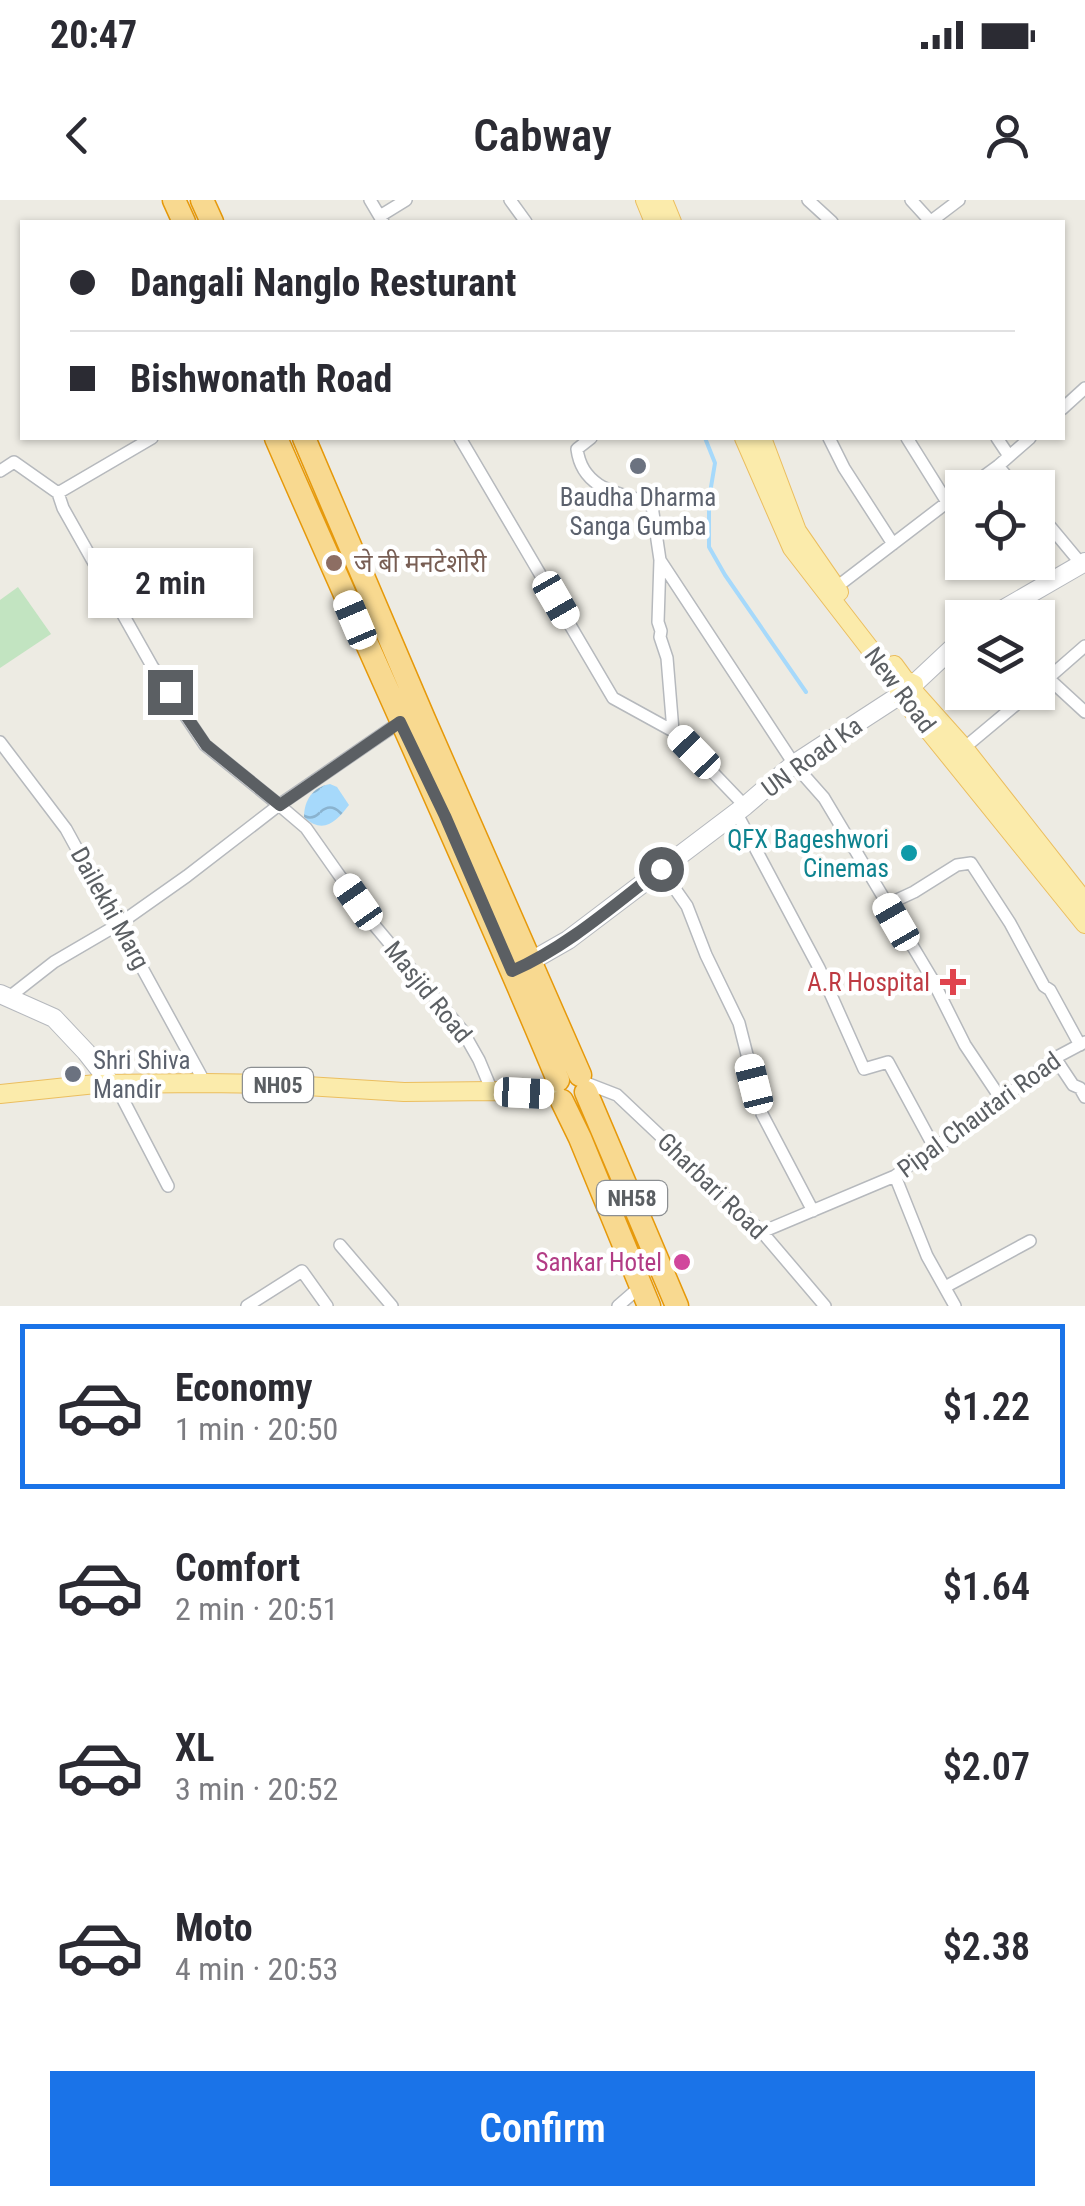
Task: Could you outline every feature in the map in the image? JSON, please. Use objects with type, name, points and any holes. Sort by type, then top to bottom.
[{"type":"highway","name":"NH58","points":[[277,440],[400,722],[522,967]]},
{"type":"highway","name":"NH58","points":[[305,440],[424,719],[571,1088],[677,1306]]},
{"type":"highway","name":"NH58","points":[[571,1088],[588,1156],[645,1296]]},
{"type":"main road","points":[[745,440],[784,532],[906,689],[964,748],[1085,902]]},
{"type":"main road","points":[[763,440],[797,531],[831,591]]},
{"type":"main road","name":"New Road","points":[[906,689],[1085,924]]},
{"type":"main road","name":"NH05","points":[[0,1094],[113,1084],[205,1083],[404,1092],[571,1088]]},
{"type":"street","points":[[370,200],[381,219],[406,200]]},
{"type":"street","points":[[808,200],[830,220]]},
{"type":"street","points":[[911,200],[929,220]]},
{"type":"street","points":[[933,220],[958,200]]},
{"type":"street","points":[[1065,406],[1085,388]]},
{"type":"street","points":[[0,471],[14,462],[58,493],[149,440]]},
{"type":"street","points":[[461,440],[613,698],[673,731],[741,809],[820,968],[864,1069],[888,1062],[934,1147]]},
{"type":"street","points":[[588,440],[577,449],[578,461],[590,481],[652,506],[660,560],[658,622],[666,658],[673,731]]},
{"type":"street","points":[[830,440],[894,544]]},
{"type":"street","points":[[908,440],[945,499]]},
{"type":"street","points":[[998,440],[1009,456]]},
{"type":"street","points":[[992,470],[1028,440]]},
{"type":"street","points":[[998,466],[1001,470]]},
{"type":"street","name":"Masjid Road","points":[[58,493],[152,666],[206,745],[306,828],[375,926],[462,1030],[492,1091]]},
{"type":"street","points":[[831,591],[945,504]]},
{"type":"street","points":[[1020,600],[1084,564],[1055,531]]},
{"type":"street","points":[[660,560],[794,764],[824,798],[931,977],[965,1045],[1002,1098]]},
{"type":"street","points":[[1055,672],[1085,646]]},
{"type":"street","name":"UN Road Ka","points":[[522,967],[568,940],[794,764],[906,689],[945,654]]},
{"type":"street","points":[[1055,691],[1085,712]]},
{"type":"street","points":[[964,748],[1009,710]]},
{"type":"street","points":[[4,996],[119,924],[400,722]]},
{"type":"street","name":"Dailekhi Marg","points":[[0,742],[66,828],[205,1083]]},
{"type":"street","points":[[886,905],[957,865],[971,864],[1082,1044]]},
{"type":"street","points":[[661,869],[686,906],[740,1023],[762,1114],[813,1211]]},
{"type":"street","points":[[4,996],[54,1018],[86,1052],[113,1084],[168,1186]]},
{"type":"street","name":"Pipal Chautari Road","points":[[762,1232],[895,1176],[1055,1058],[1082,1044]]},
{"type":"street","points":[[1055,1058],[1085,1097]]},
{"type":"street","name":"Gharbari Road","points":[[571,1088],[617,1095],[762,1232],[824,1306]]},
{"type":"street","points":[[895,1176],[926,1256],[955,1306]]},
{"type":"street","points":[[944,1287],[1030,1241]]},
{"type":"street","points":[[340,1245],[392,1306]]},
{"type":"street","points":[[247,1306],[302,1271],[328,1306]]},
{"type":"street","points":[[618,1306],[645,1296]]},
{"type":"green space","points":[[18,587],[51,634],[0,668],[0,600]]},
{"type":"water","points":[[330,784],[337,787],[349,805],[334,821],[317,825],[304,817],[306,805],[314,791]]},
{"type":"waterway","points":[[706,440],[715,463],[709,499],[709,547],[806,692]]},
{"type":"place","name":"Baudha Dharma Sanga Gumba","points":[[638,466]]},
{"type":"place","name":"जे बी मनटेशोरी","points":[[334,563]]},
{"type":"place","name":"QFX Bageshwori Cinemas","points":[[909,853]]},
{"type":"place","name":"A.R Hospital","points":[[953,982]]},
{"type":"place","name":"Shri Shiva Mandir","points":[[73,1074]]},
{"type":"place","name":"Sankar Hotel","points":[[682,1262]]},
{"type":"route","points":[[170,692],[206,745],[280,805],[400,722],[512,971],[568,940],[661,869]]}]
